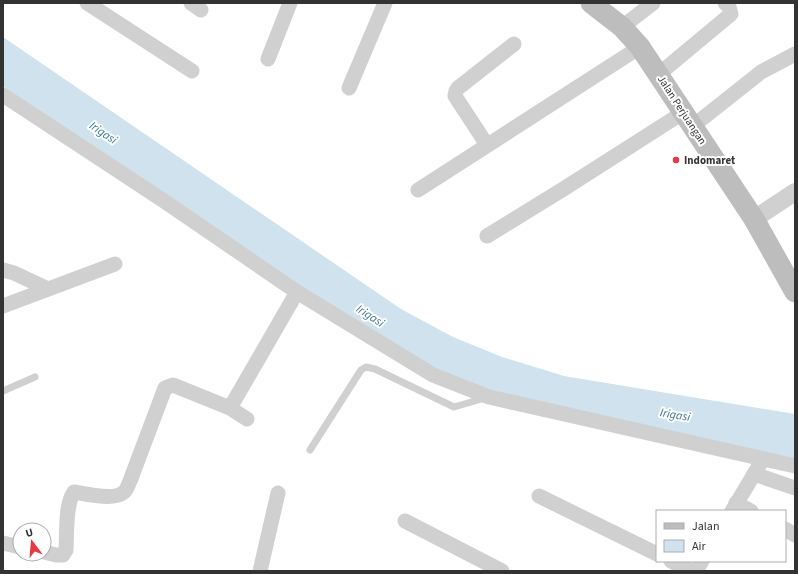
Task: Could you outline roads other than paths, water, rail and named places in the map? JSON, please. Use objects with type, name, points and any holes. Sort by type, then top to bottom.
[{"type":"main road","name":"Jalan Perjuangan","points":[[591,3],[622,27],[640,47],[754,219],[795,292]]},
{"type":"street","points":[[87,3],[192,71]]},
{"type":"street","points":[[268,59],[290,3]]},
{"type":"street","points":[[349,88],[385,3]]},
{"type":"street","points":[[622,27],[653,3]]},
{"type":"street","points":[[659,74],[731,14],[729,7],[725,3]]},
{"type":"street","points":[[487,145],[456,96],[456,91],[514,44]]},
{"type":"street","points":[[418,190],[640,47]]},
{"type":"street","points":[[487,236],[565,188],[688,119],[761,72],[795,54]]},
{"type":"street","points":[[3,95],[297,292],[433,375],[489,397],[795,466]]},
{"type":"street","points":[[754,219],[795,192]]},
{"type":"street","points":[[3,306],[115,264]]},
{"type":"street","points":[[3,270],[14,273],[48,289]]},
{"type":"street","points":[[230,408],[297,292]]},
{"type":"street","points":[[52,554],[63,554],[66,550],[68,506],[74,492],[111,496],[124,493],[130,481],[165,388],[173,385],[230,408],[247,419]]},
{"type":"street","points":[[747,510],[734,507],[763,459]]},
{"type":"street","points":[[754,474],[795,488]]},
{"type":"street","points":[[260,571],[278,493]]},
{"type":"street","points":[[539,496],[656,554]]},
{"type":"street","points":[[405,522],[502,571]]},
{"type":"street","points":[[786,530],[795,535]]},
{"type":"street","points":[[673,562],[691,571]]},
{"type":"street","points":[[696,571],[701,562]]},
{"type":"lane","points":[[310,450],[361,370],[366,368],[375,369],[454,407],[489,397]]},
{"type":"lane","points":[[3,391],[35,377]]},
{"type":"water","name":"Irigasi","points":[[3,37],[401,309],[453,337],[502,357],[564,376],[795,414],[795,459],[490,396],[390,350],[3,86]]},
{"type":"place","name":"Indomaret","points":[[676,160]]}]
